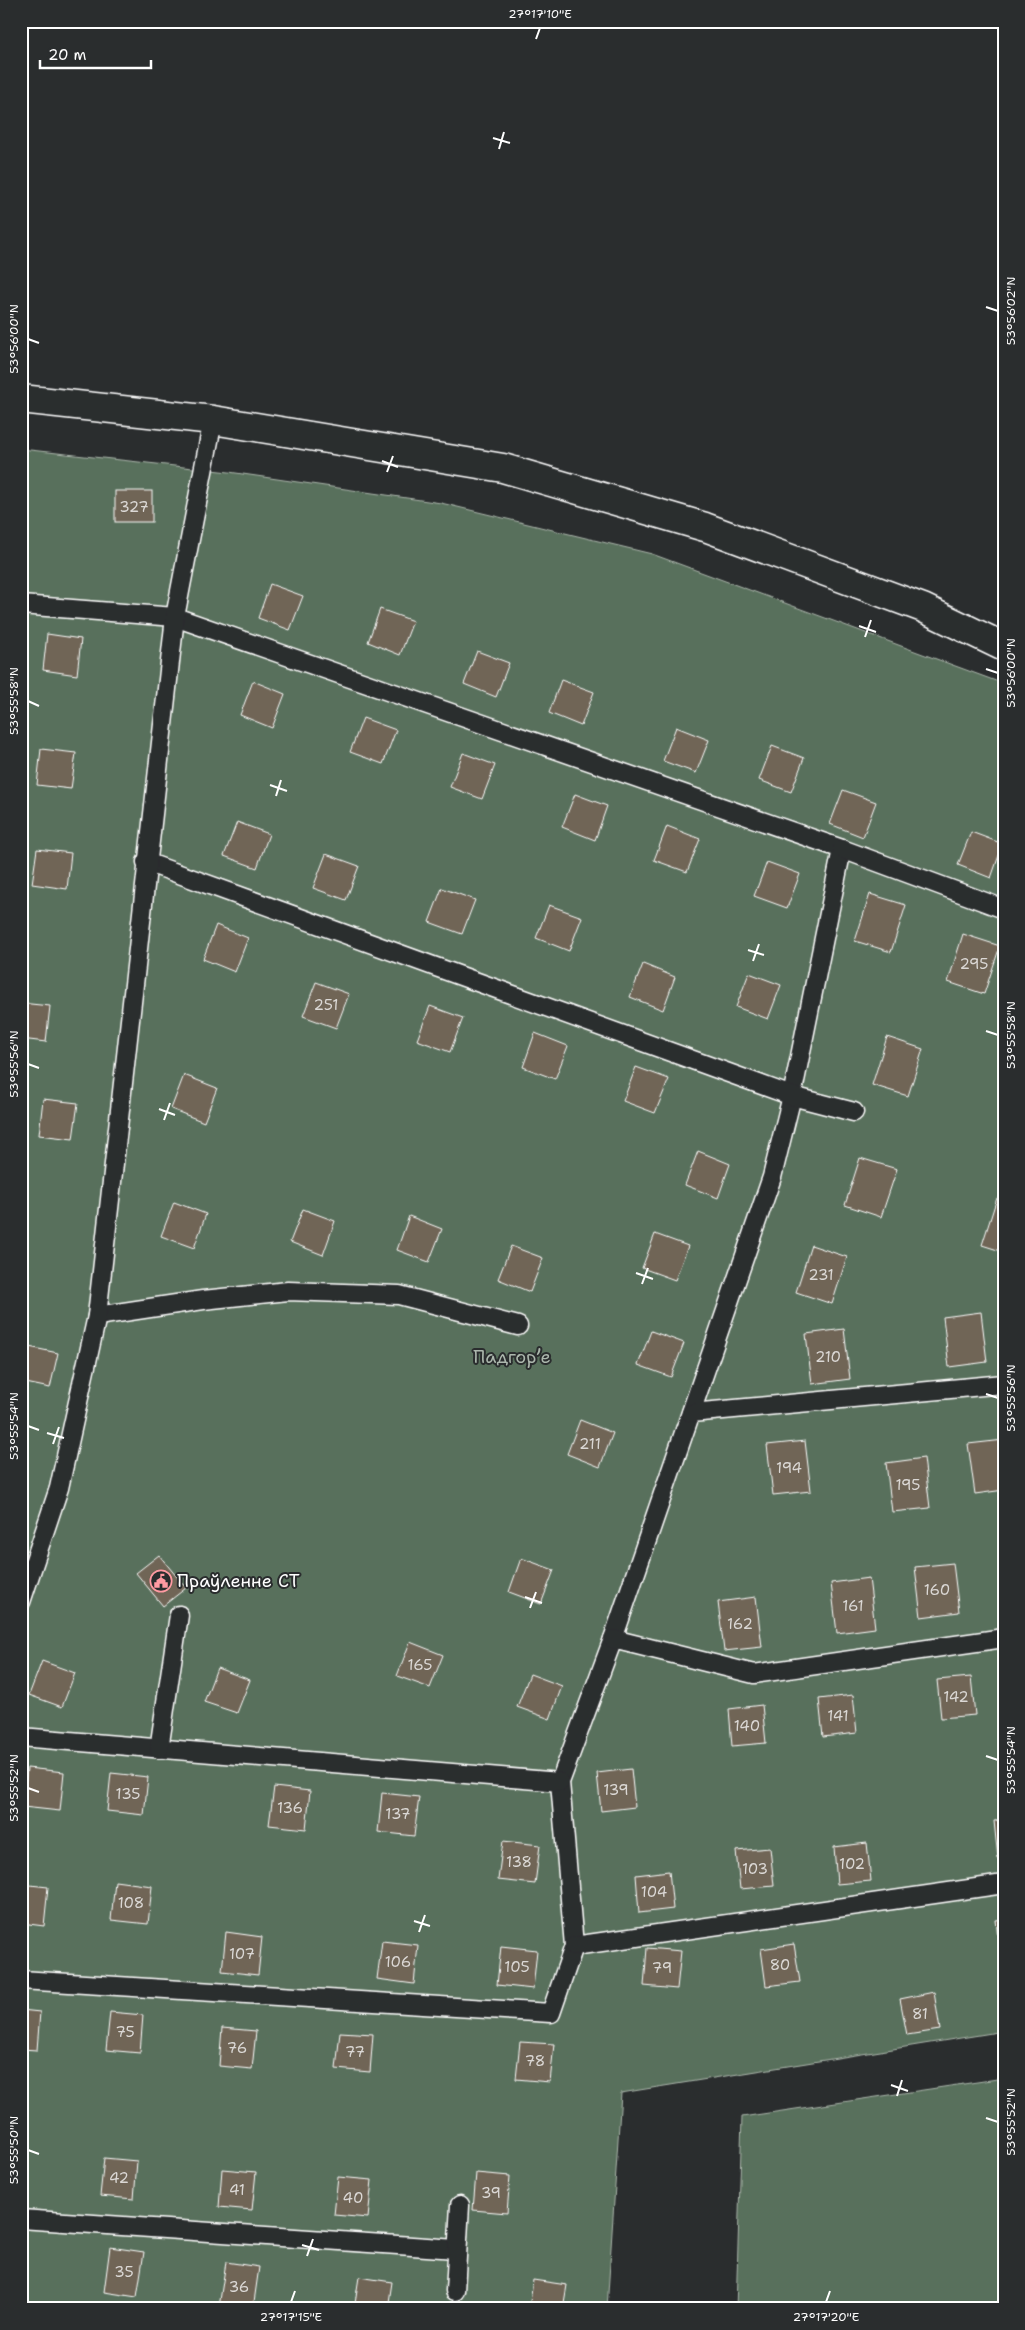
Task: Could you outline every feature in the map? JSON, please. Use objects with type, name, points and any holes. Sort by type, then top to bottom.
[{"type":"street","points":[[21,399],[213,420],[504,468],[705,527],[923,608],[1004,647]]},
{"type":"lane","points":[[21,1602],[59,1488],[97,1316],[146,862],[175,617],[213,420]]},
{"type":"lane","points":[[21,605],[175,617],[842,849],[1004,909]]},
{"type":"lane","points":[[21,1980],[551,2013],[574,1946],[560,1782],[613,1639],[772,1177],[792,1096],[842,849]]},
{"type":"lane","points":[[146,862],[792,1096],[854,1112]]},
{"type":"lane","points":[[97,1316],[203,1300],[288,1291],[399,1295],[518,1326]]},
{"type":"lane","points":[[691,1413],[1003,1383]]},
{"type":"lane","points":[[159,1749],[179,1615]]},
{"type":"lane","points":[[613,1639],[754,1674],[1004,1638]]},
{"type":"lane","points":[[21,1737],[560,1782]]},
{"type":"lane","points":[[574,1946],[1004,1884]]},
{"type":"lane","points":[[455,2291],[460,2206]]},
{"type":"lane","points":[[21,2219],[456,2249]]},
{"type":"green space","name":"Падгорʼе","points":[[21,449],[229,472],[441,503],[652,554],[1004,684],[1004,2031],[621,2093],[607,2309],[21,2309]]},
{"type":"green space","points":[[1004,2078],[1004,2309],[736,2309],[742,2117]]},
{"type":"building","points":[[115,491],[152,491],[152,522],[115,522]]},
{"type":"building","points":[[270,584],[303,596],[290,630],[258,618]]},
{"type":"building","points":[[380,609],[413,621],[400,655],[368,642]]},
{"type":"building","points":[[47,634],[81,639],[77,675],[43,670]]},
{"type":"building","points":[[477,651],[509,663],[496,697],[464,684]]},
{"type":"building","points":[[561,680],[594,692],[581,726],[549,713]]},
{"type":"building","points":[[253,681],[285,694],[272,728],[240,715]]},
{"type":"building","points":[[363,718],[396,730],[383,764],[350,752]]},
{"type":"building","points":[[676,727],[709,740],[696,773],[663,761]]},
{"type":"building","points":[[772,746],[804,758],[791,792],[759,780]]},
{"type":"building","points":[[41,749],[76,753],[71,789],[37,785]]},
{"type":"building","points":[[463,753],[495,765],[482,799],[450,787]]},
{"type":"building","points":[[843,790],[876,802],[863,837],[830,824]]},
{"type":"building","points":[[575,794],[607,806],[595,840],[562,827]]},
{"type":"building","points":[[237,822],[269,834],[257,868],[224,856]]},
{"type":"building","points":[[667,826],[700,839],[687,872],[654,860]]},
{"type":"building","points":[[971,832],[1003,844],[991,878],[958,865]]},
{"type":"building","points":[[37,849],[71,853],[67,889],[32,884]]},
{"type":"building","points":[[326,854],[359,866],[346,900],[313,888]]},
{"type":"building","points":[[767,862],[800,874],[787,908],[754,896]]},
{"type":"building","points":[[442,888],[475,900],[462,934],[429,922]]},
{"type":"building","points":[[870,894],[906,905],[891,952],[855,941]]},
{"type":"building","points":[[549,905],[582,917],[569,951],[536,938]]},
{"type":"building","points":[[216,925],[248,938],[235,972],[203,959]]},
{"type":"building","points":[[963,934],[1000,946],[984,994],[948,982]]},
{"type":"building","points":[[643,964],[675,977],[663,1010],[630,997]]},
{"type":"building","points":[[749,973],[781,985],[768,1019],[736,1007]]},
{"type":"building","points":[[316,982],[349,994],[336,1028],[303,1016]]},
{"type":"building","points":[[21,1003],[50,1006],[46,1042],[21,1039]]},
{"type":"building","points":[[430,1006],[463,1018],[450,1052],[417,1040]]},
{"type":"building","points":[[535,1033],[568,1046],[555,1079],[523,1067]]},
{"type":"building","points":[[887,1037],[923,1049],[908,1096],[872,1085]]},
{"type":"building","points":[[636,1067],[669,1079],[655,1113],[623,1101]]},
{"type":"building","points":[[184,1075],[217,1088],[204,1122],[171,1109]]},
{"type":"building","points":[[43,1099],[78,1103],[73,1139],[39,1135]]},
{"type":"building","points":[[698,1151],[730,1164],[718,1198],[685,1185]]},
{"type":"building","points":[[860,1158],[897,1169],[881,1217],[845,1205]]},
{"type":"building","points":[[997,1198],[1004,1200],[1004,1252],[982,1245]]},
{"type":"building","points":[[174,1202],[206,1214],[194,1248],[161,1236]]},
{"type":"building","points":[[303,1209],[335,1221],[323,1255],[290,1242]]},
{"type":"building","points":[[409,1216],[442,1229],[429,1262],[397,1250]]},
{"type":"building","points":[[655,1234],[688,1246],[675,1280],[642,1268]]},
{"type":"building","points":[[811,1245],[847,1257],[832,1304],[796,1292]]},
{"type":"building","points":[[511,1246],[543,1258],[530,1292],[498,1279]]},
{"type":"building","points":[[981,1312],[987,1362],[949,1367],[943,1317]]},
{"type":"building","points":[[844,1329],[850,1379],[812,1384],[806,1334]]},
{"type":"building","points":[[651,1331],[684,1343],[671,1377],[638,1365]]},
{"type":"building","points":[[24,1346],[58,1353],[50,1388],[21,1382],[21,1358]]},
{"type":"building","points":[[580,1420],[613,1433],[600,1467],[567,1454]]},
{"type":"building","points":[[1004,1440],[1004,1490],[975,1494],[968,1444]]},
{"type":"building","points":[[805,1441],[811,1491],[773,1495],[767,1445]]},
{"type":"building","points":[[924,1458],[930,1508],[892,1512],[886,1463]]},
{"type":"building","name":"Праўленне СТ","points":[[159,1555],[186,1588],[163,1606],[136,1573]]},
{"type":"building","points":[[521,1558],[554,1570],[541,1604],[509,1592]]},
{"type":"building","points":[[953,1563],[959,1612],[921,1617],[915,1567]]},
{"type":"building","points":[[869,1578],[875,1628],[837,1633],[831,1583]]},
{"type":"building","points":[[756,1597],[762,1647],[724,1651],[718,1602]]},
{"type":"building","points":[[410,1642],[443,1655],[430,1688],[397,1676]]},
{"type":"building","points":[[42,1661],[75,1673],[62,1707],[29,1695]]},
{"type":"building","points":[[217,1668],[250,1680],[237,1713],[204,1702]]},
{"type":"building","points":[[530,1674],[562,1686],[550,1719],[517,1707]]},
{"type":"building","points":[[971,1677],[975,1715],[941,1718],[937,1680]]},
{"type":"building","points":[[853,1695],[857,1733],[823,1737],[819,1699]]},
{"type":"building","points":[[762,1705],[766,1743],[732,1746],[729,1709]]},
{"type":"building","points":[[27,1768],[64,1772],[60,1811],[23,1807]]},
{"type":"building","points":[[631,1769],[635,1807],[601,1811],[597,1773]]},
{"type":"building","points":[[111,1773],[148,1777],[144,1815],[107,1811]]},
{"type":"building","points":[[274,1787],[310,1791],[306,1829],[269,1825]]},
{"type":"building","points":[[382,1793],[419,1797],[414,1836],[378,1832]]},
{"type":"building","points":[[1004,1820],[1004,1858],[998,1859],[994,1821]]},
{"type":"building","points":[[503,1841],[540,1845],[535,1884],[498,1880]]},
{"type":"building","points":[[867,1843],[871,1881],[837,1884],[834,1847]]},
{"type":"building","points":[[770,1848],[774,1886],[740,1889],[736,1851]]},
{"type":"building","points":[[669,1871],[673,1909],[639,1913],[636,1875]]},
{"type":"building","points":[[115,1881],[152,1886],[148,1924],[111,1920]]},
{"type":"building","points":[[21,1884],[48,1887],[44,1926],[21,1923]]},
{"type":"building","points":[[1004,1919],[1004,1958],[1000,1958],[996,1920]]},
{"type":"building","points":[[226,1932],[262,1937],[258,1975],[222,1971]]},
{"type":"building","points":[[382,1941],[418,1945],[414,1984],[377,1979]]},
{"type":"building","points":[[794,1944],[800,1982],[766,1986],[761,1949]]},
{"type":"building","points":[[501,1946],[537,1950],[533,1989],[497,1985]]},
{"type":"building","points":[[647,1948],[681,1951],[677,1989],[644,1986]]},
{"type":"building","points":[[934,1992],[940,2030],[907,2035],[900,1999]]},
{"type":"building","points":[[21,2010],[40,2012],[37,2050],[21,2049]]},
{"type":"building","points":[[110,2012],[143,2015],[140,2053],[106,2050]]},
{"type":"building","points":[[222,2028],[256,2031],[252,2069],[219,2066]]},
{"type":"building","points":[[340,2032],[373,2034],[370,2072],[336,2069]]},
{"type":"building","points":[[520,2042],[554,2044],[550,2082],[516,2079]]},
{"type":"building","points":[[104,2158],[137,2161],[134,2199],[100,2196]]},
{"type":"building","points":[[222,2169],[256,2172],[252,2210],[219,2207]]},
{"type":"building","points":[[476,2173],[510,2176],[507,2213],[473,2210]]},
{"type":"building","points":[[338,2177],[372,2180],[368,2218],[334,2215]]},
{"type":"building","points":[[110,2247],[144,2252],[137,2297],[104,2292]]},
{"type":"building","points":[[226,2262],[259,2267],[253,2309],[219,2307]]},
{"type":"building","points":[[359,2277],[392,2282],[388,2309],[354,2309]]},
{"type":"building","points":[[533,2280],[567,2285],[563,2309],[529,2309]]},
{"type":"place","name":"Праўленне СТ","points":[[161,1581]]}]
